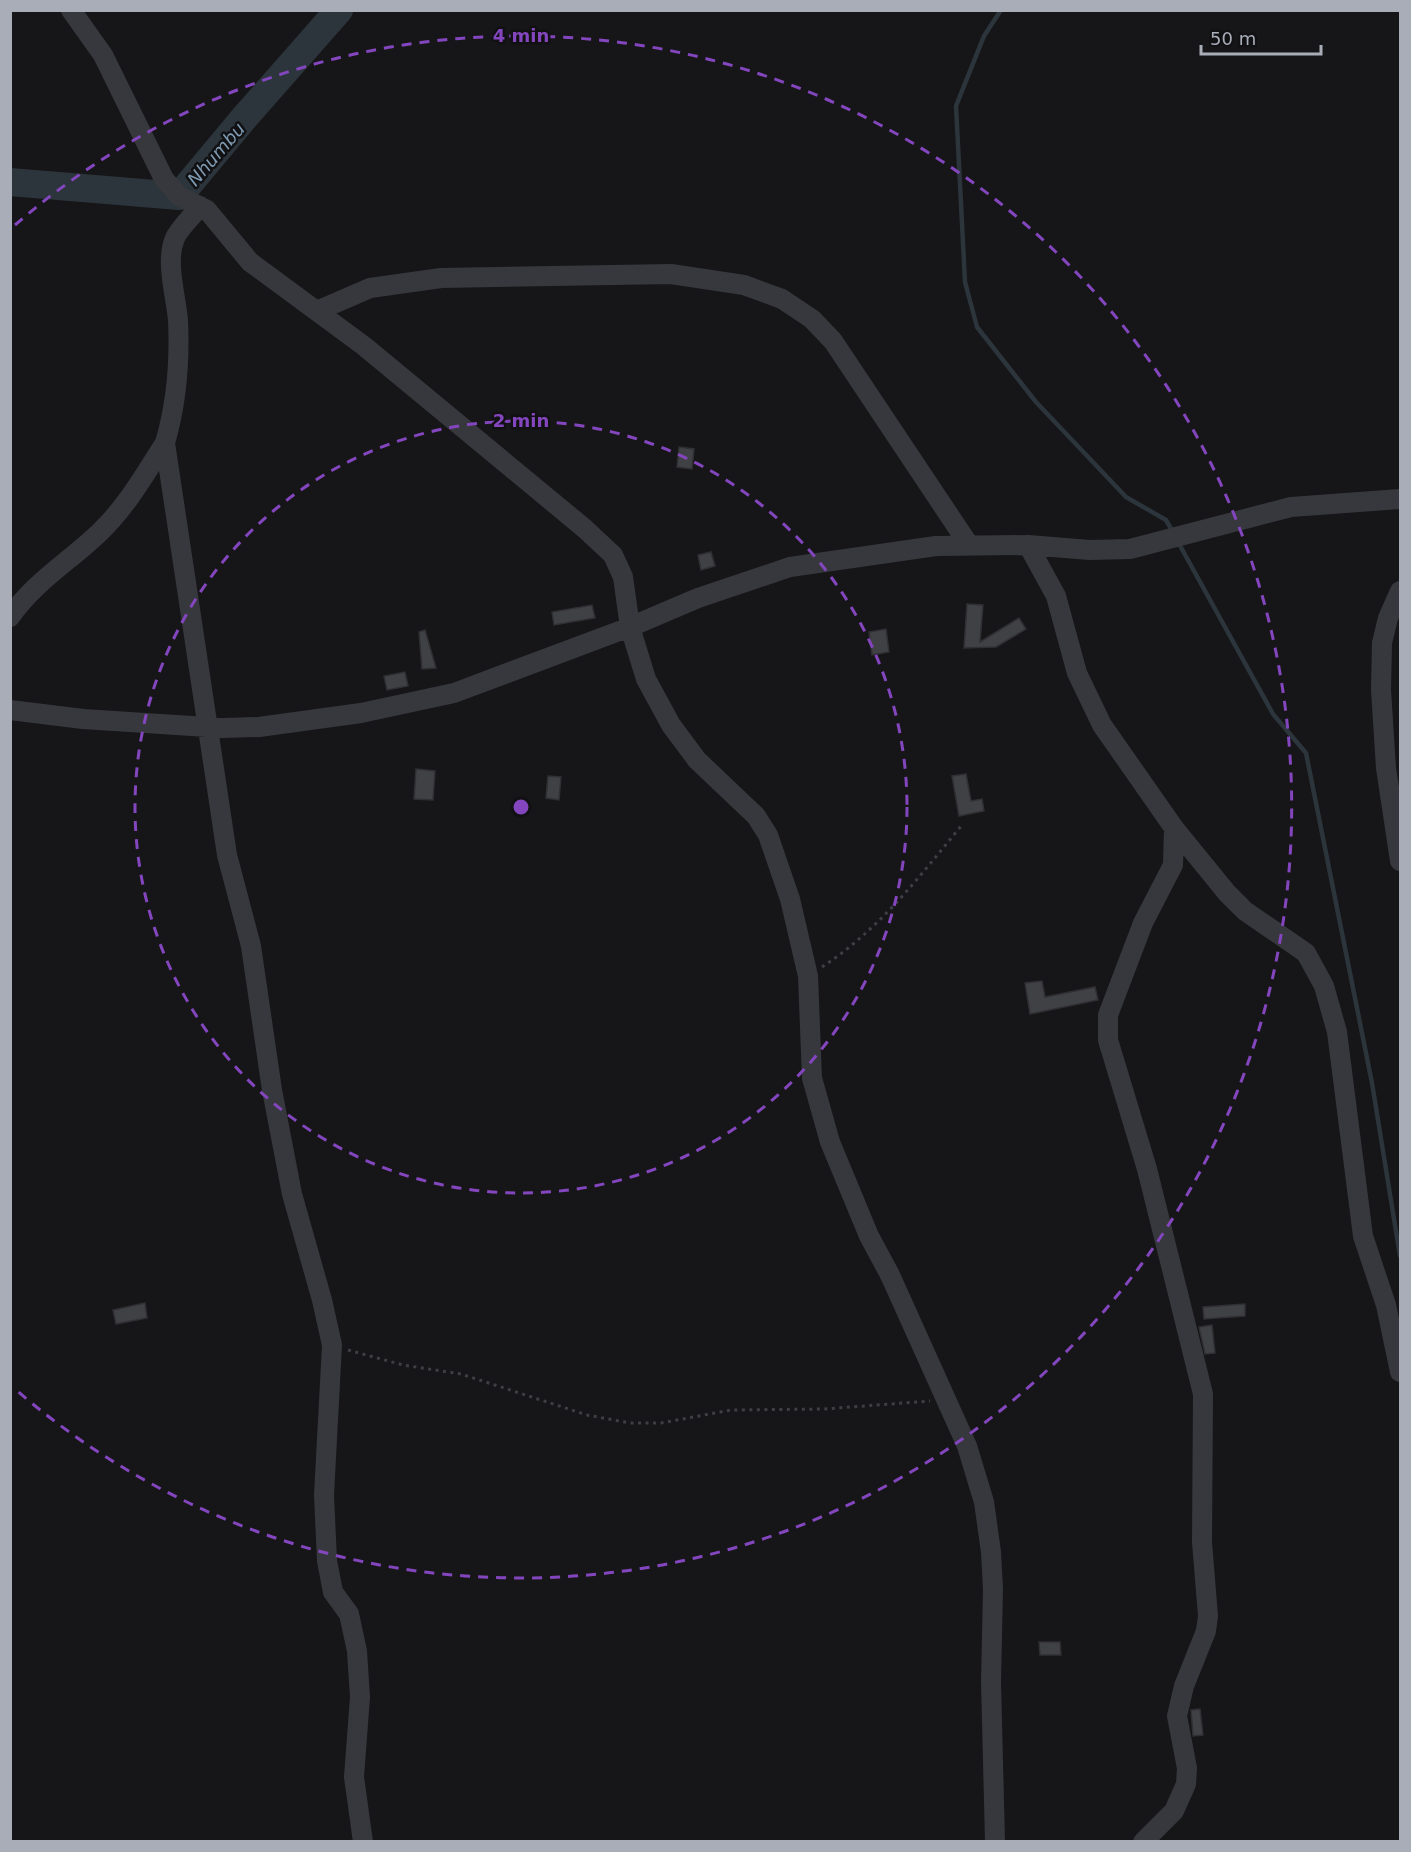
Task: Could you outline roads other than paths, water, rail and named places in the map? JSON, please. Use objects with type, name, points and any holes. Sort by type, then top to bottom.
[{"type":"street","points":[[71,10],[103,55],[164,179],[179,196],[200,206],[212,215],[250,262],[413,386],[584,528],[613,555],[623,577],[630,627],[646,679],[681,741],[756,816],[768,835],[790,898],[808,976],[812,1078],[830,1142],[869,1236],[890,1275],[967,1446],[984,1502],[991,1552],[993,1589],[991,1681],[995,1842]]},
{"type":"street","points":[[10,617],[23,598],[100,532],[131,496],[165,443],[176,405],[178,379],[178,320],[172,262],[174,239],[200,206]]},
{"type":"street","points":[[317,311],[370,288],[441,278],[671,274],[744,285],[782,299],[812,319],[833,341],[969,544]]},
{"type":"street","points":[[165,443],[173,508],[210,727],[227,855],[249,938],[286,1164],[332,1345],[324,1496],[327,1561],[333,1592],[349,1614],[357,1651],[360,1697],[354,1777],[363,1842]]},
{"type":"street","points":[[10,710],[82,719],[210,727],[259,727],[350,714],[454,693],[630,627],[698,598],[790,567],[936,546],[969,544],[1028,545],[1090,550],[1143,548],[1258,513],[1291,507],[1401,499]]},
{"type":"street","points":[[1028,545],[1056,596],[1077,673],[1102,725],[1174,828],[1245,910],[1306,953],[1324,986],[1337,1032],[1363,1236],[1386,1305],[1401,1372]]},
{"type":"street","points":[[1401,591],[1388,618],[1382,643],[1381,690],[1386,768],[1401,861]]},
{"type":"street","points":[[1143,1842],[1174,1811],[1186,1784],[1187,1768],[1177,1716],[1184,1686],[1206,1631],[1208,1616],[1202,1542],[1203,1394],[1147,1168],[1108,1040],[1108,1015],[1141,929],[1173,865],[1174,828]]},
{"type":"waterway","name":"Nhumbu","points":[[10,182],[179,196],[339,10]]},
{"type":"waterway","points":[[1001,10],[984,36],[956,106],[965,282],[977,327],[1036,402],[1126,497],[1166,520],[1173,532]]},
{"type":"waterway","points":[[1178,542],[1273,714],[1306,753],[1372,1083],[1400,1256]]}]
